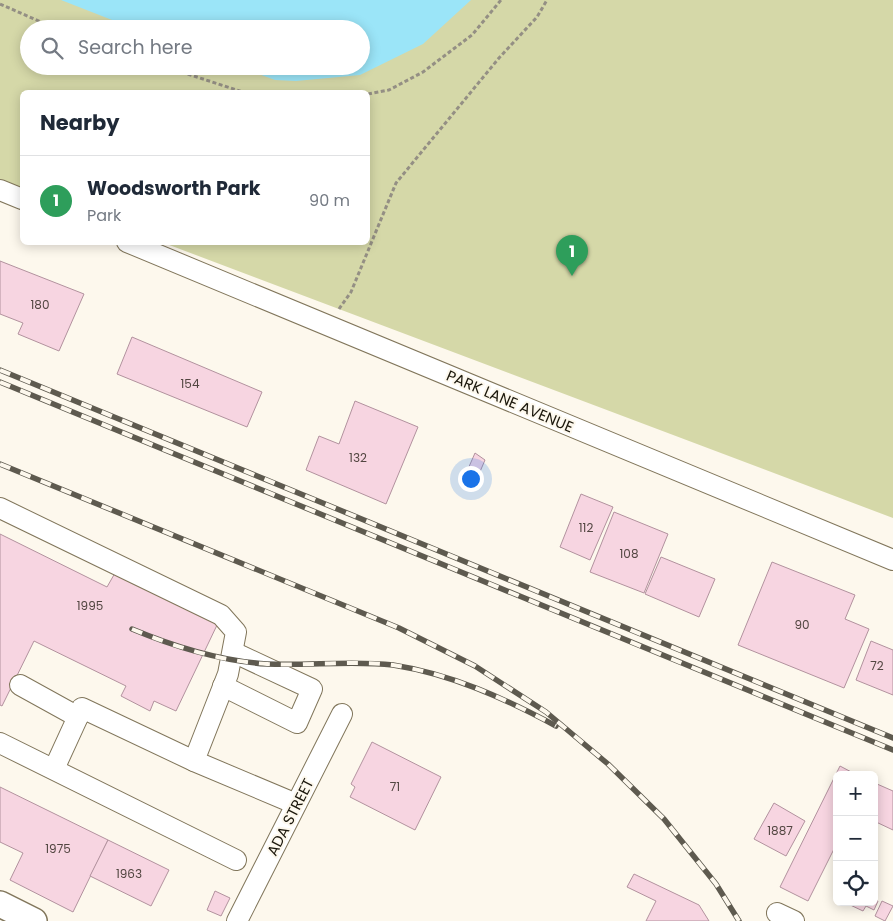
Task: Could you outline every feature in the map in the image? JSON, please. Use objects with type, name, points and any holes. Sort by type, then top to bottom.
[{"type":"main road","points":[[0,904],[34,921]]},
{"type":"street","points":[[0,190],[20,199]]},
{"type":"street","name":"PARK LANE AVENUE","points":[[134,245],[893,560]]},
{"type":"street","points":[[0,508],[221,615],[236,632],[228,674],[194,761]]},
{"type":"street","points":[[223,686],[297,723],[312,690],[233,652]]},
{"type":"street","points":[[20,685],[78,717]]},
{"type":"street","points":[[54,769],[82,708],[194,761],[296,804]]},
{"type":"street","name":"ADA STREET","points":[[237,921],[342,714]]},
{"type":"street","points":[[0,743],[236,860]]},
{"type":"path","points":[[370,94],[388,90],[423,72],[472,35],[501,0]]},
{"type":"path","points":[[340,309],[351,292],[396,183],[498,58],[537,17],[547,0]]},
{"type":"path","points":[[0,4],[37,20]]},
{"type":"path","points":[[191,75],[237,90]]},
{"type":"green space","points":[[0,0],[893,0],[893,518],[169,245],[370,245],[370,90],[20,90],[20,188],[0,180]]},
{"type":"water","points":[[61,0],[471,0],[423,44],[370,70],[370,20],[112,20]]},
{"type":"water","points":[[261,75],[360,75],[296,81],[275,80]]},
{"type":"building","points":[[0,261],[84,294],[59,351],[18,334],[23,323],[0,314]]},
{"type":"building","points":[[132,337],[262,392],[247,427],[117,374]]},
{"type":"building","points":[[355,401],[418,427],[386,504],[306,470],[319,436],[339,444]]},
{"type":"building","points":[[475,453],[485,460],[479,474],[468,469]]},
{"type":"building","points":[[581,494],[613,507],[590,560],[560,547]]},
{"type":"building","points":[[614,512],[668,534],[644,593],[590,572]]},
{"type":"building","points":[[0,534],[107,587],[115,573],[218,623],[176,711],[154,701],[150,711],[121,696],[126,686],[34,641],[2,706],[0,705]]},
{"type":"building","points":[[661,557],[715,579],[699,617],[645,594]]},
{"type":"building","points":[[772,562],[855,595],[845,619],[869,629],[844,688],[738,645]]},
{"type":"building","points":[[871,641],[893,650],[893,695],[856,680]]},
{"type":"building","points":[[372,742],[441,777],[415,830],[350,797],[355,787],[351,784]]},
{"type":"building","points":[[840,766],[849,771],[838,771]]},
{"type":"building","points":[[833,780],[833,851],[808,901],[780,887]]},
{"type":"building","points":[[878,784],[893,791],[893,830],[878,823]]},
{"type":"building","points":[[0,787],[108,840],[73,912],[10,880],[23,853],[0,842]]},
{"type":"building","points":[[774,803],[805,821],[786,856],[754,839]]},
{"type":"building","points":[[108,840],[169,870],[151,906],[90,876]]},
{"type":"building","points":[[634,874],[699,905],[709,921],[646,921],[656,901],[627,887]]},
{"type":"building","points":[[215,891],[230,898],[221,916],[207,910]]},
{"type":"building","points":[[882,901],[893,906],[885,921],[875,916]]},
{"type":"building","points":[[852,906],[866,906],[863,911]]},
{"type":"building","points":[[866,906],[876,906],[874,910]]},
{"type":"railway","points":[[0,370],[893,738]]},
{"type":"railway","points":[[0,382],[893,750]]},
{"type":"railway","points":[[0,464],[399,628],[475,666],[546,712],[608,764],[664,819],[716,884],[739,921]]},
{"type":"railway","points":[[132,629],[165,642],[232,660],[267,664],[377,664],[415,669],[477,688],[556,726]]},
{"type":"place","name":"Woodsworth Park","points":[[572,276]]}]
